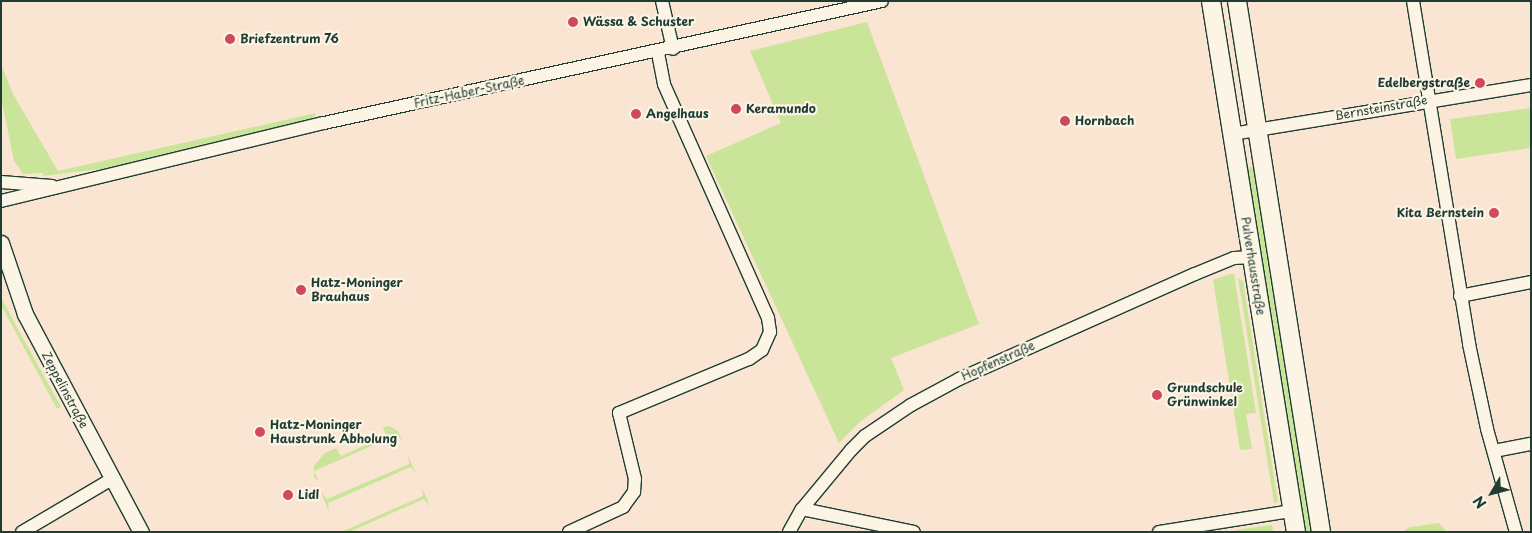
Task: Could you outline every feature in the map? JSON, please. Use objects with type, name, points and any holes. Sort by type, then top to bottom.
[{"type":"main road","name":"Pulverhausstraße","points":[[1211,1],[1296,532]]},
{"type":"main road","name":"Pulverhausstraße","points":[[1237,1],[1321,532]]},
{"type":"street","points":[[662,1],[672,49]]},
{"type":"street","name":"Fritz-Haber-Straße","points":[[1,201],[324,123],[672,49],[882,1]]},
{"type":"street","points":[[1413,1],[1460,296],[1494,451],[1516,532]]},
{"type":"street","points":[[569,532],[623,507],[634,492],[634,479],[619,413],[749,359],[762,350],[770,332],[768,318],[664,84],[658,52]]},
{"type":"street","name":"Bernsteinstraße","points":[[1232,134],[1429,100],[1531,85]]},
{"type":"street","name":"Fritz-Haber-Straße","points":[[1,182],[58,186]]},
{"type":"street","name":"Zeppelinstraße","points":[[1,243],[25,314],[141,532]]},
{"type":"street","name":"Hopfenstraße","points":[[789,532],[802,510],[865,436],[911,405],[959,379],[1195,274],[1234,258],[1252,256]]},
{"type":"street","points":[[1460,296],[1531,282]]},
{"type":"street","points":[[1494,451],[1531,444]]},
{"type":"street","points":[[22,532],[112,479]]},
{"type":"street","points":[[802,510],[914,532]]},
{"type":"street","points":[[1159,532],[1292,511]]},
{"type":"green space","points":[[867,22],[979,324],[891,358],[904,390],[861,421],[839,443],[706,156],[781,123],[750,51]]},
{"type":"green space","points":[[1,64],[13,94],[58,171],[316,113],[313,118],[108,168],[43,176],[43,173],[23,174],[14,161],[1,97]]},
{"type":"green space","points":[[1531,108],[1531,148],[1456,159],[1450,119]]},
{"type":"green space","points":[[1255,166],[1313,532],[1305,532],[1245,168]]},
{"type":"green space","points":[[1234,274],[1256,413],[1246,414],[1252,449],[1240,450],[1213,280]]},
{"type":"green space","points":[[1238,278],[1243,281],[1278,502],[1274,503]]},
{"type":"green space","points":[[1,297],[61,407],[57,409],[1,305]]},
{"type":"green space","points":[[389,426],[398,431],[403,442],[397,435],[314,471],[314,466],[325,453],[336,448],[341,456],[386,436],[383,427]]},
{"type":"green space","points":[[408,455],[416,474],[411,467],[328,503],[329,512],[321,492],[327,499],[409,464]]},
{"type":"green space","points":[[422,487],[430,507],[424,499],[349,532],[341,532],[423,496]]},
{"type":"green space","points":[[1439,523],[1447,532],[1402,532],[1410,527]]},
{"type":"green space","points":[[1272,525],[1273,532],[1235,532],[1235,530]]},
{"type":"place","name":"Wässa & Schuster","points":[[573,22]]},
{"type":"place","name":"Briefzentrum 76","points":[[230,39]]},
{"type":"place","name":"Edelbergstraße","points":[[1480,83]]},
{"type":"place","name":"Keramundo","points":[[736,109]]},
{"type":"place","name":"Angelhaus","points":[[636,114]]},
{"type":"place","name":"Hornbach","points":[[1065,121]]},
{"type":"place","name":"Kita Bernstein","points":[[1494,213]]},
{"type":"place","name":"Hatz-Moninger Brauhaus","points":[[301,290]]},
{"type":"place","name":"Grundschule Grünwinkel","points":[[1157,395]]},
{"type":"place","name":"Hatz-Moninger Haustrunk Abholung","points":[[260,432]]},
{"type":"place","name":"Lidl","points":[[288,495]]}]
